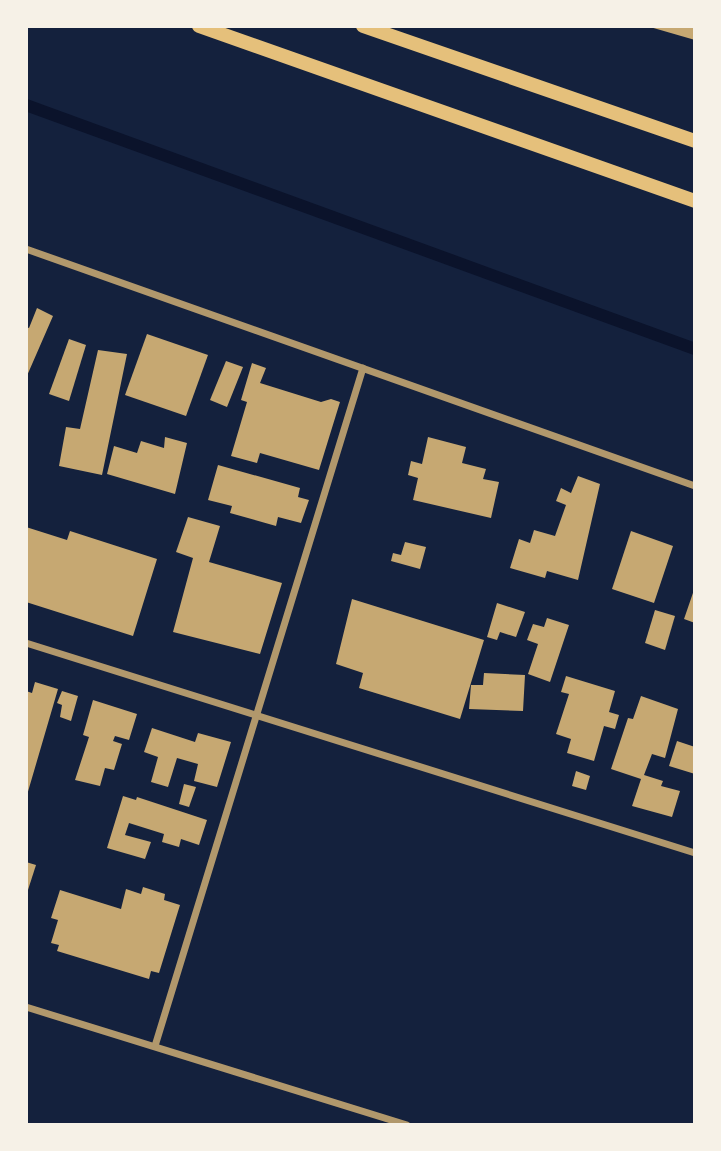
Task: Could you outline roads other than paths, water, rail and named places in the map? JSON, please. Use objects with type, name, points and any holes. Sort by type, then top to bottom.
[{"type":"main road","points":[[199,26],[695,201]]},
{"type":"main road","points":[[363,26],[695,141]]},
{"type":"street","points":[[26,249],[695,486]]},
{"type":"street","points":[[155,1046],[363,368]]},
{"type":"street","points":[[26,643],[695,853]]},
{"type":"street","points":[[26,1007],[407,1125]]},
{"type":"waterway","points":[[26,105],[695,349]]}]
